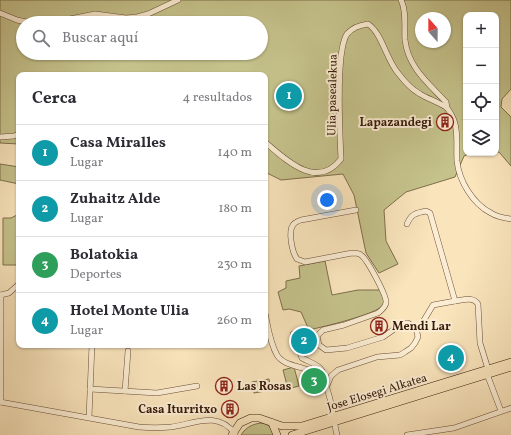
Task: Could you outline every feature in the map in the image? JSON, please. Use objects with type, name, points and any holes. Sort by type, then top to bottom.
[{"type":"main road","points":[[292,435],[333,420],[488,371],[511,362]]},
{"type":"main road","points":[[488,371],[511,367]]},
{"type":"main road","points":[[235,434],[255,420],[263,419],[272,423],[277,435]]},
{"type":"main road","name":"Jose Elosegi Alkatea","points":[[272,423],[282,426],[295,427],[333,420]]},
{"type":"street","points":[[140,16],[148,14],[178,0]]},
{"type":"street","points":[[401,0],[403,8],[405,41],[408,55],[417,71],[446,102],[447,108],[453,117],[455,125],[457,163],[464,185],[474,199],[490,213],[498,217],[511,219]]},
{"type":"street","points":[[0,13],[16,19]]},
{"type":"street","points":[[85,16],[95,14],[110,16]]},
{"type":"street","name":"Ulia pasealekua","points":[[268,145],[282,157],[305,171],[322,172],[331,170],[342,159],[339,118],[343,44],[347,35],[354,27],[363,24],[368,24],[374,27],[391,63],[408,84],[418,93],[447,108]]},
{"type":"street","points":[[0,137],[16,135]]},
{"type":"street","points":[[326,388],[331,376],[338,370],[377,357],[400,355],[411,348],[418,337],[416,328],[408,323],[403,323],[383,337],[347,348],[326,350],[319,345],[318,336],[320,332],[382,310],[385,304],[385,297],[364,258],[358,253],[305,262],[297,259],[294,252],[292,228],[296,222],[301,220],[356,210]]},
{"type":"street","points":[[407,224],[409,219],[415,214],[426,211],[430,213],[455,301]]},
{"type":"street","points":[[16,286],[8,293],[1,295],[0,402],[139,427],[171,427],[214,420],[226,424],[235,434]]},
{"type":"street","points":[[416,328],[421,325],[433,305],[470,299],[475,301],[478,304],[480,343],[501,411]]},
{"type":"street","points":[[268,323],[278,355],[282,360],[311,371],[324,381]]},
{"type":"street","points":[[293,334],[302,358],[320,367],[323,371],[337,435]]},
{"type":"street","points":[[89,417],[92,348]]},
{"type":"street","points":[[125,391],[128,351]]},
{"type":"street","points":[[90,389],[158,393],[197,386]]},
{"type":"street","points":[[406,435],[454,428],[511,408]]},
{"type":"shaded area","points":[[0,0],[511,0],[511,89],[502,99],[501,107],[511,117],[511,166],[499,152],[499,12],[463,12],[464,156],[455,177],[406,192],[384,210],[386,241],[398,264],[379,273],[366,253],[354,195],[343,174],[281,180],[268,174],[268,72],[16,72],[16,144],[0,143]]},
{"type":"shaded area","points":[[0,164],[16,167],[16,183],[0,180]]},
{"type":"shaded area","points":[[16,216],[16,265],[3,265],[3,218],[11,218]]},
{"type":"shaded area","points":[[325,261],[332,295],[358,290],[380,290],[384,299],[383,305],[379,309],[361,316],[309,330],[301,312],[289,309],[283,310],[278,292],[286,288],[286,281],[300,278],[299,266]]},
{"type":"shaded area","points":[[294,367],[299,386],[288,389],[283,370]]},
{"type":"shaded area","points":[[269,379],[271,390],[254,393],[252,382]]},
{"type":"shaded area","points":[[261,423],[270,427],[274,435],[241,435],[250,426]]},
{"type":"place","name":"Casa Miralles","points":[[289,96]]},
{"type":"place","name":"Lapazandegi","points":[[445,122]]},
{"type":"place","name":"Mendi Lar","points":[[379,326]]},
{"type":"place","name":"Zuhaitz Alde","points":[[304,341]]},
{"type":"place","name":"Hotel Monte Ulia","points":[[451,358]]},
{"type":"place","name":"Bolatokia","points":[[314,381]]},
{"type":"place","name":"Las Rosas","points":[[224,386]]},
{"type":"place","name":"Casa Iturritxo","points":[[230,409]]}]
